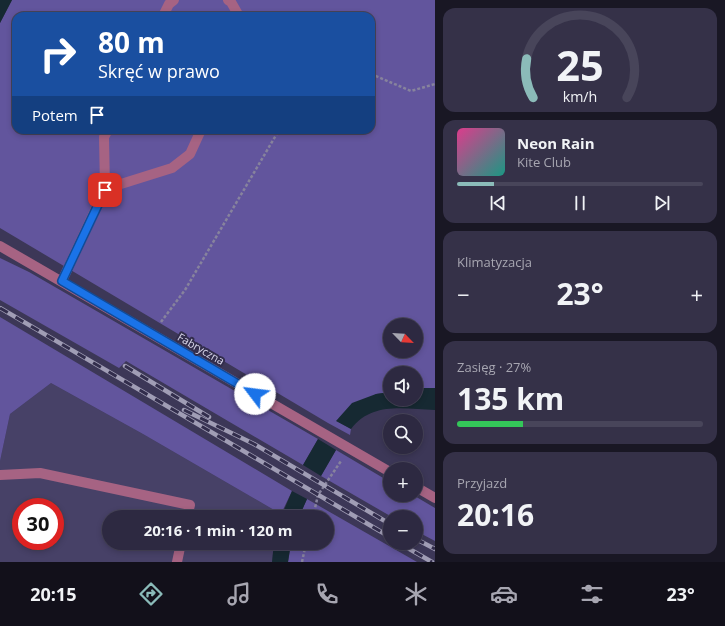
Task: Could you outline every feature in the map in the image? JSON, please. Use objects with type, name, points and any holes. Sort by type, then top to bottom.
[{"type":"street","points":[[165,12],[169,4],[174,0]]},
{"type":"street","points":[[228,0],[231,2],[237,12]]},
{"type":"street","points":[[62,281],[105,190],[104,137],[106,134]]},
{"type":"street","points":[[105,190],[172,168],[190,154],[199,134]]},
{"type":"street","name":"Fabryczna","points":[[0,246],[383,468]]},
{"type":"street","points":[[0,475],[40,473],[190,505],[189,510]]},
{"type":"street","points":[[423,491],[435,498]]},
{"type":"street","points":[[177,562],[180,550]]},
{"type":"path","points":[[375,76],[411,91],[435,84]]},
{"type":"path","points":[[152,334],[185,290],[277,134]]},
{"type":"path","points":[[315,510],[318,495],[350,449]]},
{"type":"path","points":[[302,562],[305,550]]},
{"type":"shaded area","points":[[12,0],[435,0],[435,388],[423,388],[423,366],[383,366],[383,393],[376,394],[337,421],[351,429],[350,435],[0,228],[0,23]]},
{"type":"shaded area","points":[[0,258],[29,272],[318,439],[303,465],[126,361],[119,368],[0,300]]},
{"type":"shaded area","points":[[0,317],[292,491],[283,510],[274,510],[51,383],[10,414],[0,461]]},
{"type":"shaded area","points":[[51,383],[274,510],[102,510],[102,550],[273,550],[272,562],[0,562],[0,461],[10,414]]},
{"type":"shaded area","points":[[336,450],[383,478],[383,502],[423,501],[435,508],[435,541],[423,535],[423,510],[383,510],[383,512],[321,476]]},
{"type":"shaded area","points":[[307,499],[326,510],[302,510]]},
{"type":"shaded area","points":[[334,514],[383,543],[383,550],[396,550],[417,562],[288,562],[290,550],[334,550]]},
{"type":"water","points":[[0,0],[12,0],[0,23]]},
{"type":"water","points":[[423,388],[435,388],[435,410],[401,408],[379,410],[359,420],[351,429],[336,421],[352,403],[383,393],[383,406],[423,406]]},
{"type":"water","points":[[318,439],[336,450],[321,476],[303,465]]},
{"type":"water","points":[[292,491],[307,499],[302,510],[284,510]]},
{"type":"water","points":[[273,550],[290,550],[288,562],[272,562]]},
{"type":"railway","points":[[0,308],[383,533]]},
{"type":"railway","points":[[125,366],[209,417]]},
{"type":"railway","points":[[184,410],[254,444],[383,520]]},
{"type":"railway","points":[[423,543],[435,549]]},
{"type":"railway","points":[[411,550],[432,562]]},
{"type":"route","points":[[105,190],[62,281],[255,394]]}]
